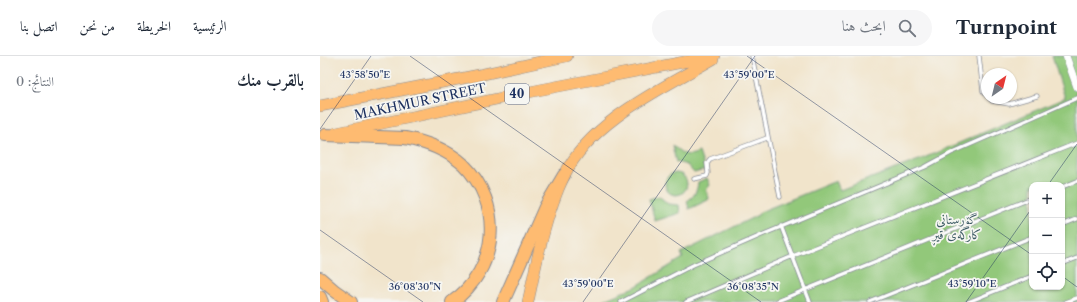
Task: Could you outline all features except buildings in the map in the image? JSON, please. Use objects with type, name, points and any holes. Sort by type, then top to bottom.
[{"type":"highway","name":"MAKHMUR STREET","points":[[320,106],[567,56]]},
{"type":"highway","name":"MAKHMUR STREET","points":[[323,136],[539,90],[714,56]]},
{"type":"highway","points":[[503,302],[548,201],[584,148],[598,132],[636,103],[719,56]]},
{"type":"highway","points":[[323,136],[405,138],[417,140],[450,154],[473,176],[487,202],[490,218],[490,248],[485,263],[474,282],[452,302]]},
{"type":"highway","points":[[528,302],[543,234],[552,205],[564,176]]},
{"type":"highway","points":[[320,278],[351,302]]},
{"type":"highway","points":[[320,297],[322,302]]},
{"type":"street","points":[[1066,56],[1077,87]]},
{"type":"lane","points":[[752,56],[767,138],[780,197]]},
{"type":"lane","points":[[979,56],[981,74]]},
{"type":"lane","points":[[1017,102],[1037,96]]},
{"type":"lane","points":[[621,302],[693,265],[781,226],[925,167],[951,153],[1077,98]]},
{"type":"lane","points":[[694,179],[706,176],[708,173],[707,163],[710,159],[767,138]]},
{"type":"lane","points":[[686,302],[793,256],[1077,143]]},
{"type":"lane","points":[[1065,186],[1077,181]]},
{"type":"lane","points":[[775,302],[1029,199]]},
{"type":"lane","points":[[1065,224],[1077,219]]},
{"type":"lane","points":[[781,226],[810,302]]},
{"type":"lane","points":[[870,302],[1029,238]]},
{"type":"lane","points":[[1065,263],[1077,258]]},
{"type":"lane","points":[[968,302],[1029,277]]},
{"type":"lane","points":[[1066,302],[1077,298]]},
{"type":"green space","name":"گۆڕستانی کارگەی قیڕ","points":[[1052,56],[1077,56],[1077,302],[599,302],[635,287],[683,258],[681,253],[758,215],[760,212],[836,181],[840,190],[919,160],[1065,98]]},
{"type":"green space","points":[[672,145],[687,155],[699,152],[705,170],[694,173],[687,165],[676,162]]},
{"type":"green space","points":[[676,173],[684,176],[687,184],[684,192],[676,195],[668,192],[665,184],[668,176]]},
{"type":"green space","points":[[707,178],[710,185],[706,190],[709,198],[708,200],[689,209],[687,201],[695,193],[698,182]]},
{"type":"green space","points":[[659,196],[668,204],[679,205],[680,213],[655,221],[649,199]]}]
